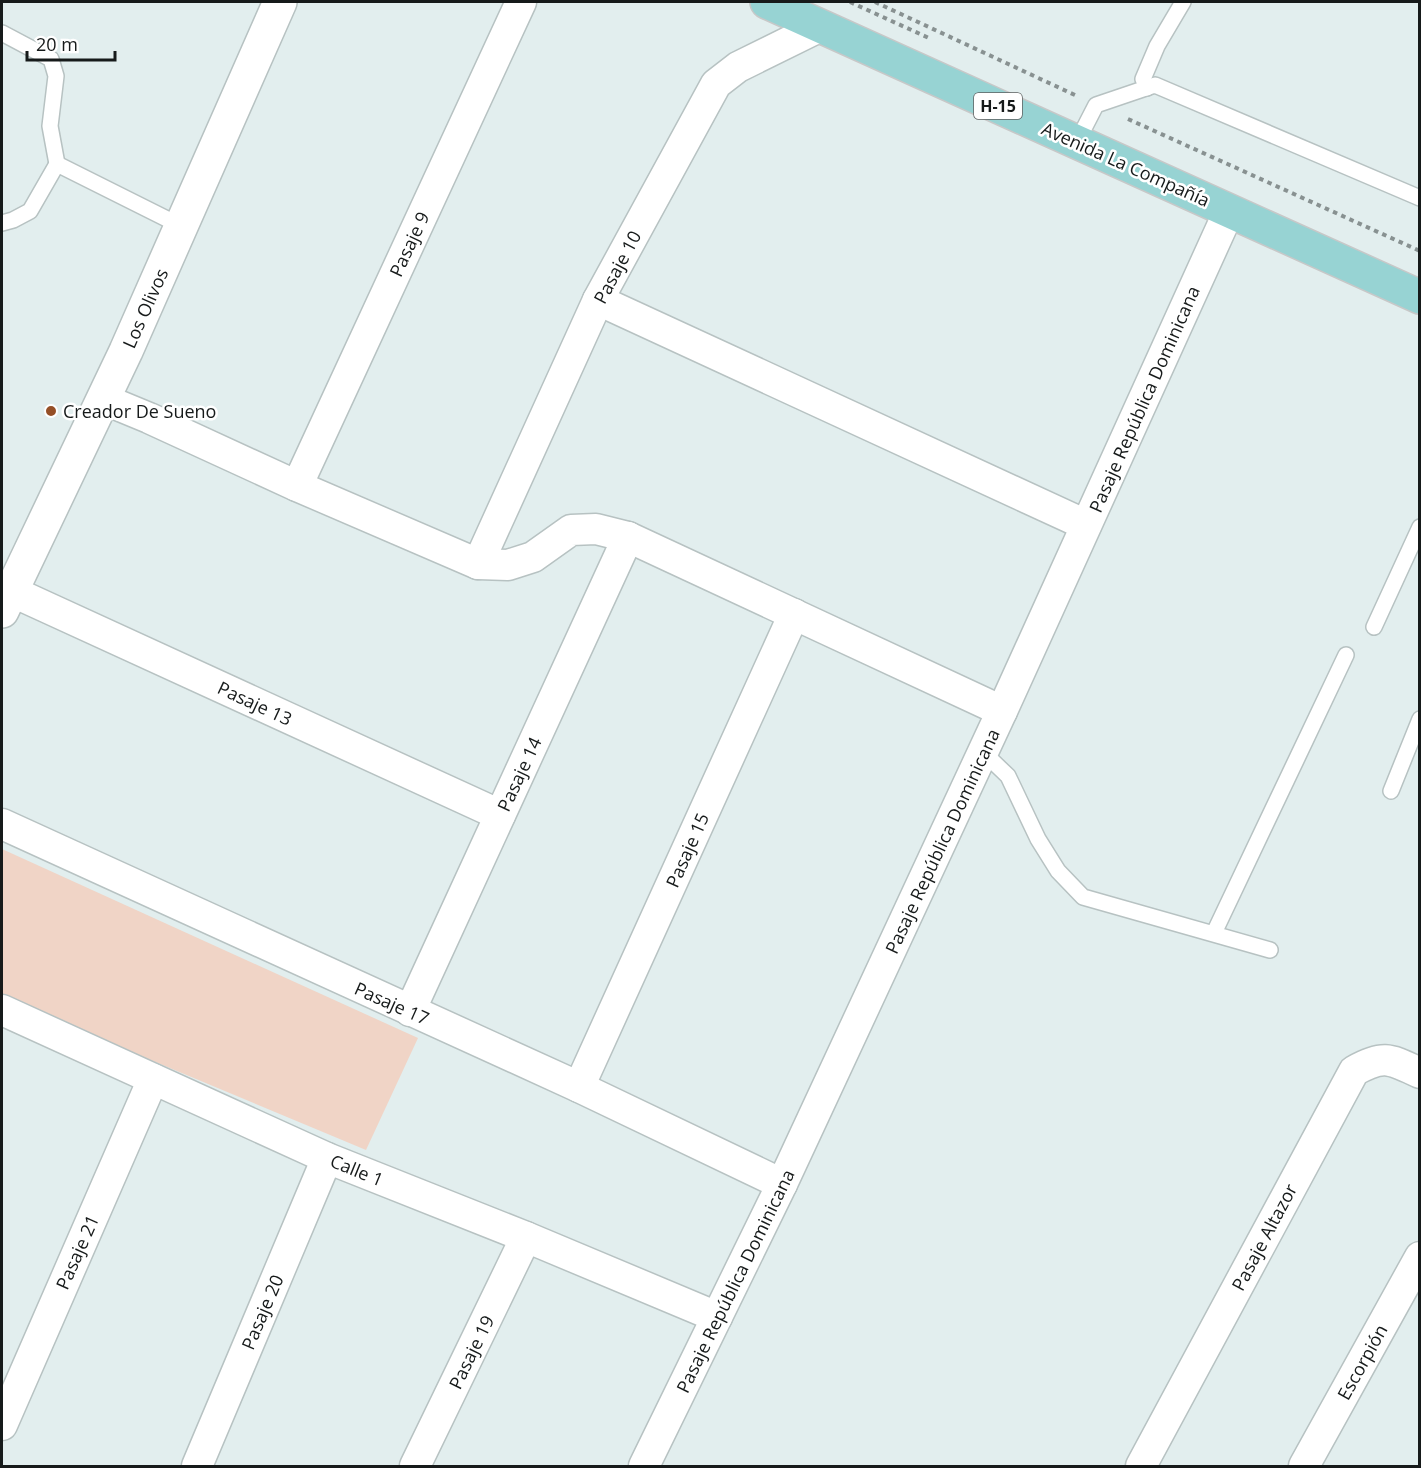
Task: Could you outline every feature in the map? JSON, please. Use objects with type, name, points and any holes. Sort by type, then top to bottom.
[{"type":"main road","name":"Avenida La Compañía","points":[[767,2],[1419,297]]},
{"type":"street","name":"Los Olivos","points":[[6,601],[103,399],[280,2]]},
{"type":"street","name":"Pasaje 9","points":[[297,486],[521,2]]},
{"type":"street","name":"Pasaje 10","points":[[477,564],[598,300],[716,84],[738,67],[821,26]]},
{"type":"street","name":"Pasaje República Dominicana","points":[[644,1467],[782,1184],[1002,711],[1229,211]]},
{"type":"street","points":[[598,300],[1086,525]]},
{"type":"street","points":[[103,399],[477,564],[508,565],[533,557],[571,530],[596,529],[628,537],[1002,711]]},
{"type":"street","name":"Pasaje 14","points":[[410,1011],[628,537]]},
{"type":"street","name":"Pasaje 13","points":[[6,601],[500,815]]},
{"type":"street","name":"Pasaje 15","points":[[579,1087],[794,614]]},
{"type":"street","name":"Pasaje 17","points":[[2,824],[579,1087],[782,1184]]},
{"type":"street","name":"Calle 1","points":[[2,1010],[327,1158],[526,1237],[717,1317]]},
{"type":"street","name":"Pasaje Altazor","points":[[1141,1467],[1354,1071],[1374,1060],[1394,1061],[1419,1073]]},
{"type":"street","name":"Pasaje 21","points":[[2,1425],[153,1079]]},
{"type":"street","name":"Pasaje 20","points":[[196,1467],[327,1158]]},
{"type":"street","name":"Pasaje 19","points":[[415,1467],[526,1237]]},
{"type":"street","name":"Escorpión","points":[[1304,1467],[1419,1257]]},
{"type":"lane","points":[[1147,88],[1143,79],[1157,46],[1183,2]]},
{"type":"lane","points":[[2,33],[51,60],[56,76],[50,126],[57,164],[30,210],[13,220],[2,223]]},
{"type":"lane","points":[[1077,142],[1096,105],[1155,85],[1419,198]]},
{"type":"lane","points":[[57,164],[156,211],[182,226]]},
{"type":"lane","points":[[1374,627],[1419,527]]},
{"type":"lane","points":[[1214,933],[1346,655]]},
{"type":"lane","points":[[1391,791],[1419,719]]},
{"type":"lane","points":[[983,752],[1008,776],[1038,839],[1058,871],[1083,897],[1270,950]]},
{"type":"path","points":[[875,2],[1419,251]]},
{"type":"shaded area","points":[[2,849],[418,1038],[366,1150],[2,998]]},
{"type":"place","name":"Creador De Sueno","points":[[51,411]]}]
